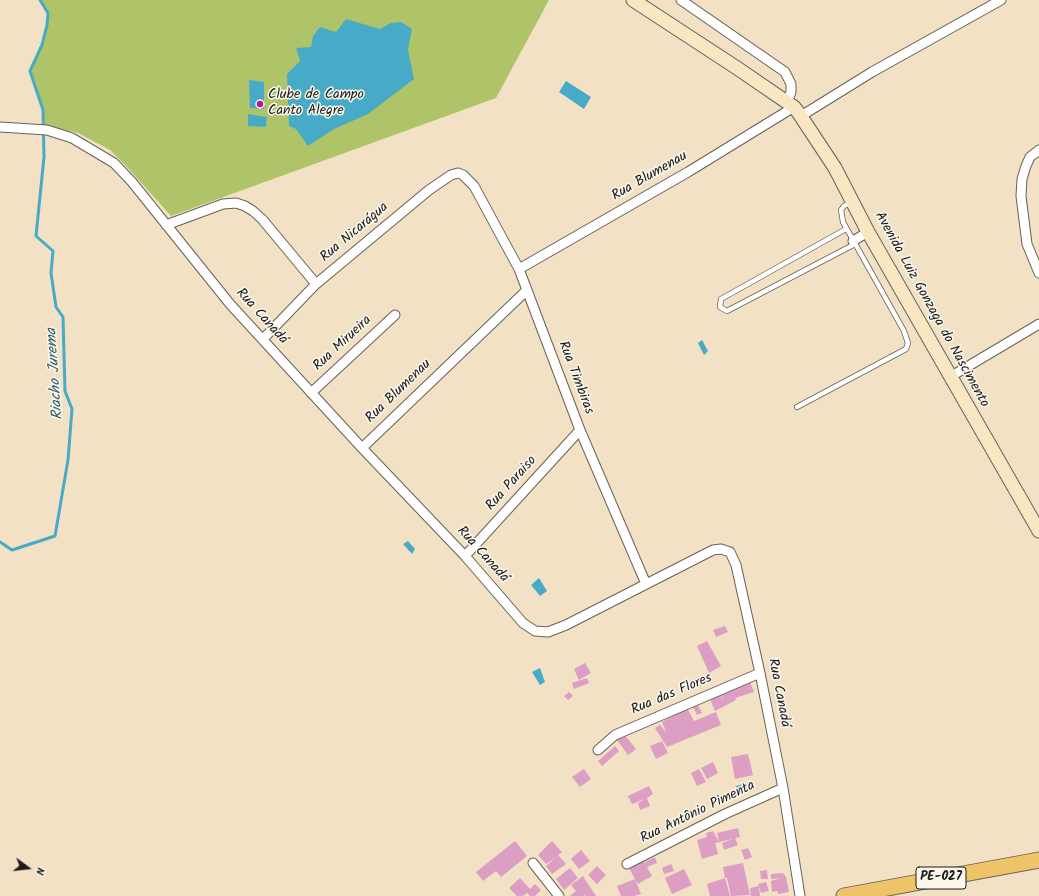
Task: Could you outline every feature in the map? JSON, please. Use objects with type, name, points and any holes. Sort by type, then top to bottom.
[{"type":"main road","points":[[633,0],[794,109]]},
{"type":"main road","name":"Avenida Luiz Gonzaga do Nascimento","points":[[794,109],[835,168],[868,232],[1039,531]]},
{"type":"main road","name":"PE-027","points":[[844,896],[1039,860]]},
{"type":"street","points":[[681,0],[785,72],[791,84],[794,109]]},
{"type":"street","name":"Rua Blumenau","points":[[519,269],[794,109],[872,72],[1001,0]]},
{"type":"street","name":"Rua Canadá","points":[[0,127],[47,130],[72,138],[114,163],[132,182],[203,272],[311,393],[465,556],[523,623],[535,631],[548,632],[557,629],[713,550],[726,550],[730,552],[736,565],[760,673],[783,788],[800,896]]},
{"type":"street","points":[[1039,150],[1030,157],[1022,179],[1022,196],[1027,244],[1039,273]]},
{"type":"street","name":"Rua Nicarágua","points":[[263,339],[316,284],[440,182],[458,173],[469,179],[474,186]]},
{"type":"street","name":"Rua Timbiras","points":[[474,186],[519,269],[526,291],[580,430],[646,584]]},
{"type":"street","points":[[166,225],[223,204],[236,203],[245,206],[262,219],[316,284]]},
{"type":"street","points":[[854,242],[868,232]]},
{"type":"street","name":"Rua Blumenau","points":[[362,448],[526,291]]},
{"type":"street","name":"Rua Mirueira","points":[[311,393],[395,316]]},
{"type":"street","points":[[950,377],[1039,324]]},
{"type":"street","name":"Rua Paraiso","points":[[465,556],[580,430]]},
{"type":"street","name":"Rua das Flores","points":[[598,750],[615,735],[760,673]]},
{"type":"street","name":"Rua Antônio Pimenta","points":[[627,864],[725,814],[783,788]]},
{"type":"street","points":[[533,863],[559,896]]},
{"type":"lane","points":[[797,407],[906,349],[908,340],[904,331],[840,216],[841,210],[844,206],[852,202]]},
{"type":"lane","points":[[846,229],[721,299],[720,307],[727,311],[854,242]]},
{"type":"green space","name":"Clube de Campo Canto Alegre","points":[[40,0],[549,0],[496,98],[171,216],[110,150],[78,133],[43,125],[43,110],[30,71],[42,45],[47,25],[48,13]]},
{"type":"water","points":[[346,19],[380,29],[391,23],[401,22],[412,29],[408,50],[414,79],[368,114],[334,129],[308,146],[296,129],[289,126],[287,74],[300,61],[296,48],[311,47],[313,36],[320,27],[336,32]]},
{"type":"water","points":[[249,80],[264,82],[264,109],[250,108]]},
{"type":"water","points":[[566,81],[591,97],[584,109],[559,92]]},
{"type":"water","points":[[248,114],[267,117],[266,127],[248,126]]},
{"type":"water","points":[[702,340],[708,351],[704,355],[698,343]]},
{"type":"water","points":[[408,541],[415,549],[412,554],[403,544]]},
{"type":"water","points":[[539,578],[547,591],[540,596],[531,585]]},
{"type":"water","points":[[540,668],[545,682],[540,685],[532,672]]},
{"type":"water","points":[[750,782],[751,787],[744,790],[738,790],[736,786]]},
{"type":"building","points":[[725,626],[728,632],[716,637],[713,630]]},
{"type":"building","points":[[707,641],[721,666],[709,673],[697,646]]},
{"type":"building","points":[[585,663],[591,673],[579,680],[574,669]]},
{"type":"building","points":[[587,678],[589,683],[574,689],[572,683]]},
{"type":"building","points":[[750,682],[754,692],[735,698],[736,700],[715,711],[710,699],[720,694],[724,702],[721,694]]},
{"type":"building","points":[[569,692],[573,696],[568,700],[564,696]]},
{"type":"building","points":[[698,705],[702,713],[697,715],[693,707]]},
{"type":"building","points":[[687,708],[694,721],[716,712],[721,725],[667,747],[655,728],[660,725],[666,732],[662,722]]},
{"type":"building","points":[[624,734],[636,749],[628,755],[617,740]]},
{"type":"building","points":[[662,741],[668,753],[656,759],[650,746]]},
{"type":"building","points":[[615,746],[619,751],[602,766],[598,761]]},
{"type":"building","points":[[748,754],[753,775],[735,779],[731,757]]},
{"type":"building","points":[[713,762],[718,773],[707,779],[701,768]]},
{"type":"building","points":[[584,769],[591,779],[580,787],[572,777]]},
{"type":"building","points":[[699,769],[706,782],[697,786],[691,773]]},
{"type":"building","points":[[649,786],[653,794],[647,798],[650,806],[640,810],[638,803],[645,799],[632,804],[628,796]]},
{"type":"building","points":[[738,828],[740,837],[735,838],[738,845],[724,850],[722,843],[733,839],[715,843],[718,854],[702,859],[697,840],[707,837],[706,833],[713,831],[719,842],[717,833]]},
{"type":"building","points":[[515,841],[527,856],[501,877],[496,871],[483,881],[476,872]]},
{"type":"building","points":[[552,841],[562,852],[558,855],[566,864],[552,874],[546,866],[556,857],[546,864],[538,855]]},
{"type":"building","points":[[748,848],[752,857],[745,860],[741,850]]},
{"type":"building","points":[[581,850],[590,861],[579,869],[571,859]]},
{"type":"building","points":[[655,857],[657,863],[647,867],[652,876],[638,884],[629,868],[643,859],[646,866],[645,862]]},
{"type":"building","points":[[743,863],[750,895],[731,896],[727,878],[732,877],[725,878],[723,867]]},
{"type":"building","points":[[671,864],[674,871],[664,874],[662,868]]},
{"type":"building","points":[[597,866],[606,875],[597,884],[588,875]]},
{"type":"building","points":[[570,868],[578,878],[564,890],[556,879]]},
{"type":"building","points":[[684,869],[692,885],[672,894],[665,878]]},
{"type":"building","points":[[767,870],[768,879],[761,879],[760,871]]},
{"type":"building","points":[[783,873],[786,877],[789,892],[778,894],[778,891],[772,892],[771,881],[781,878],[771,879],[771,874]]},
{"type":"building","points":[[583,876],[596,896],[584,896],[589,892],[583,896],[570,896],[576,891],[571,885]]},
{"type":"building","points":[[520,878],[530,889],[535,884],[541,890],[535,896],[530,896],[527,893],[523,896],[517,896],[509,888]]},
{"type":"building","points":[[725,878],[730,896],[710,896],[707,884]]},
{"type":"building","points":[[635,879],[641,894],[634,896],[621,896],[617,886]]},
{"type":"building","points":[[766,882],[769,891],[761,893],[758,884]]},
{"type":"building","points":[[759,886],[760,896],[751,896],[750,888]]},
{"type":"waterway","name":"Riacho Jurema","points":[[0,542],[12,550],[55,536],[68,460],[72,409],[65,391],[63,317],[56,307],[51,273],[53,251],[36,236],[44,157],[43,110],[30,71],[42,45],[47,25],[48,13],[40,0]]},
{"type":"place","name":"Clube de Campo Canto Alegre","points":[[260,104]]}]
